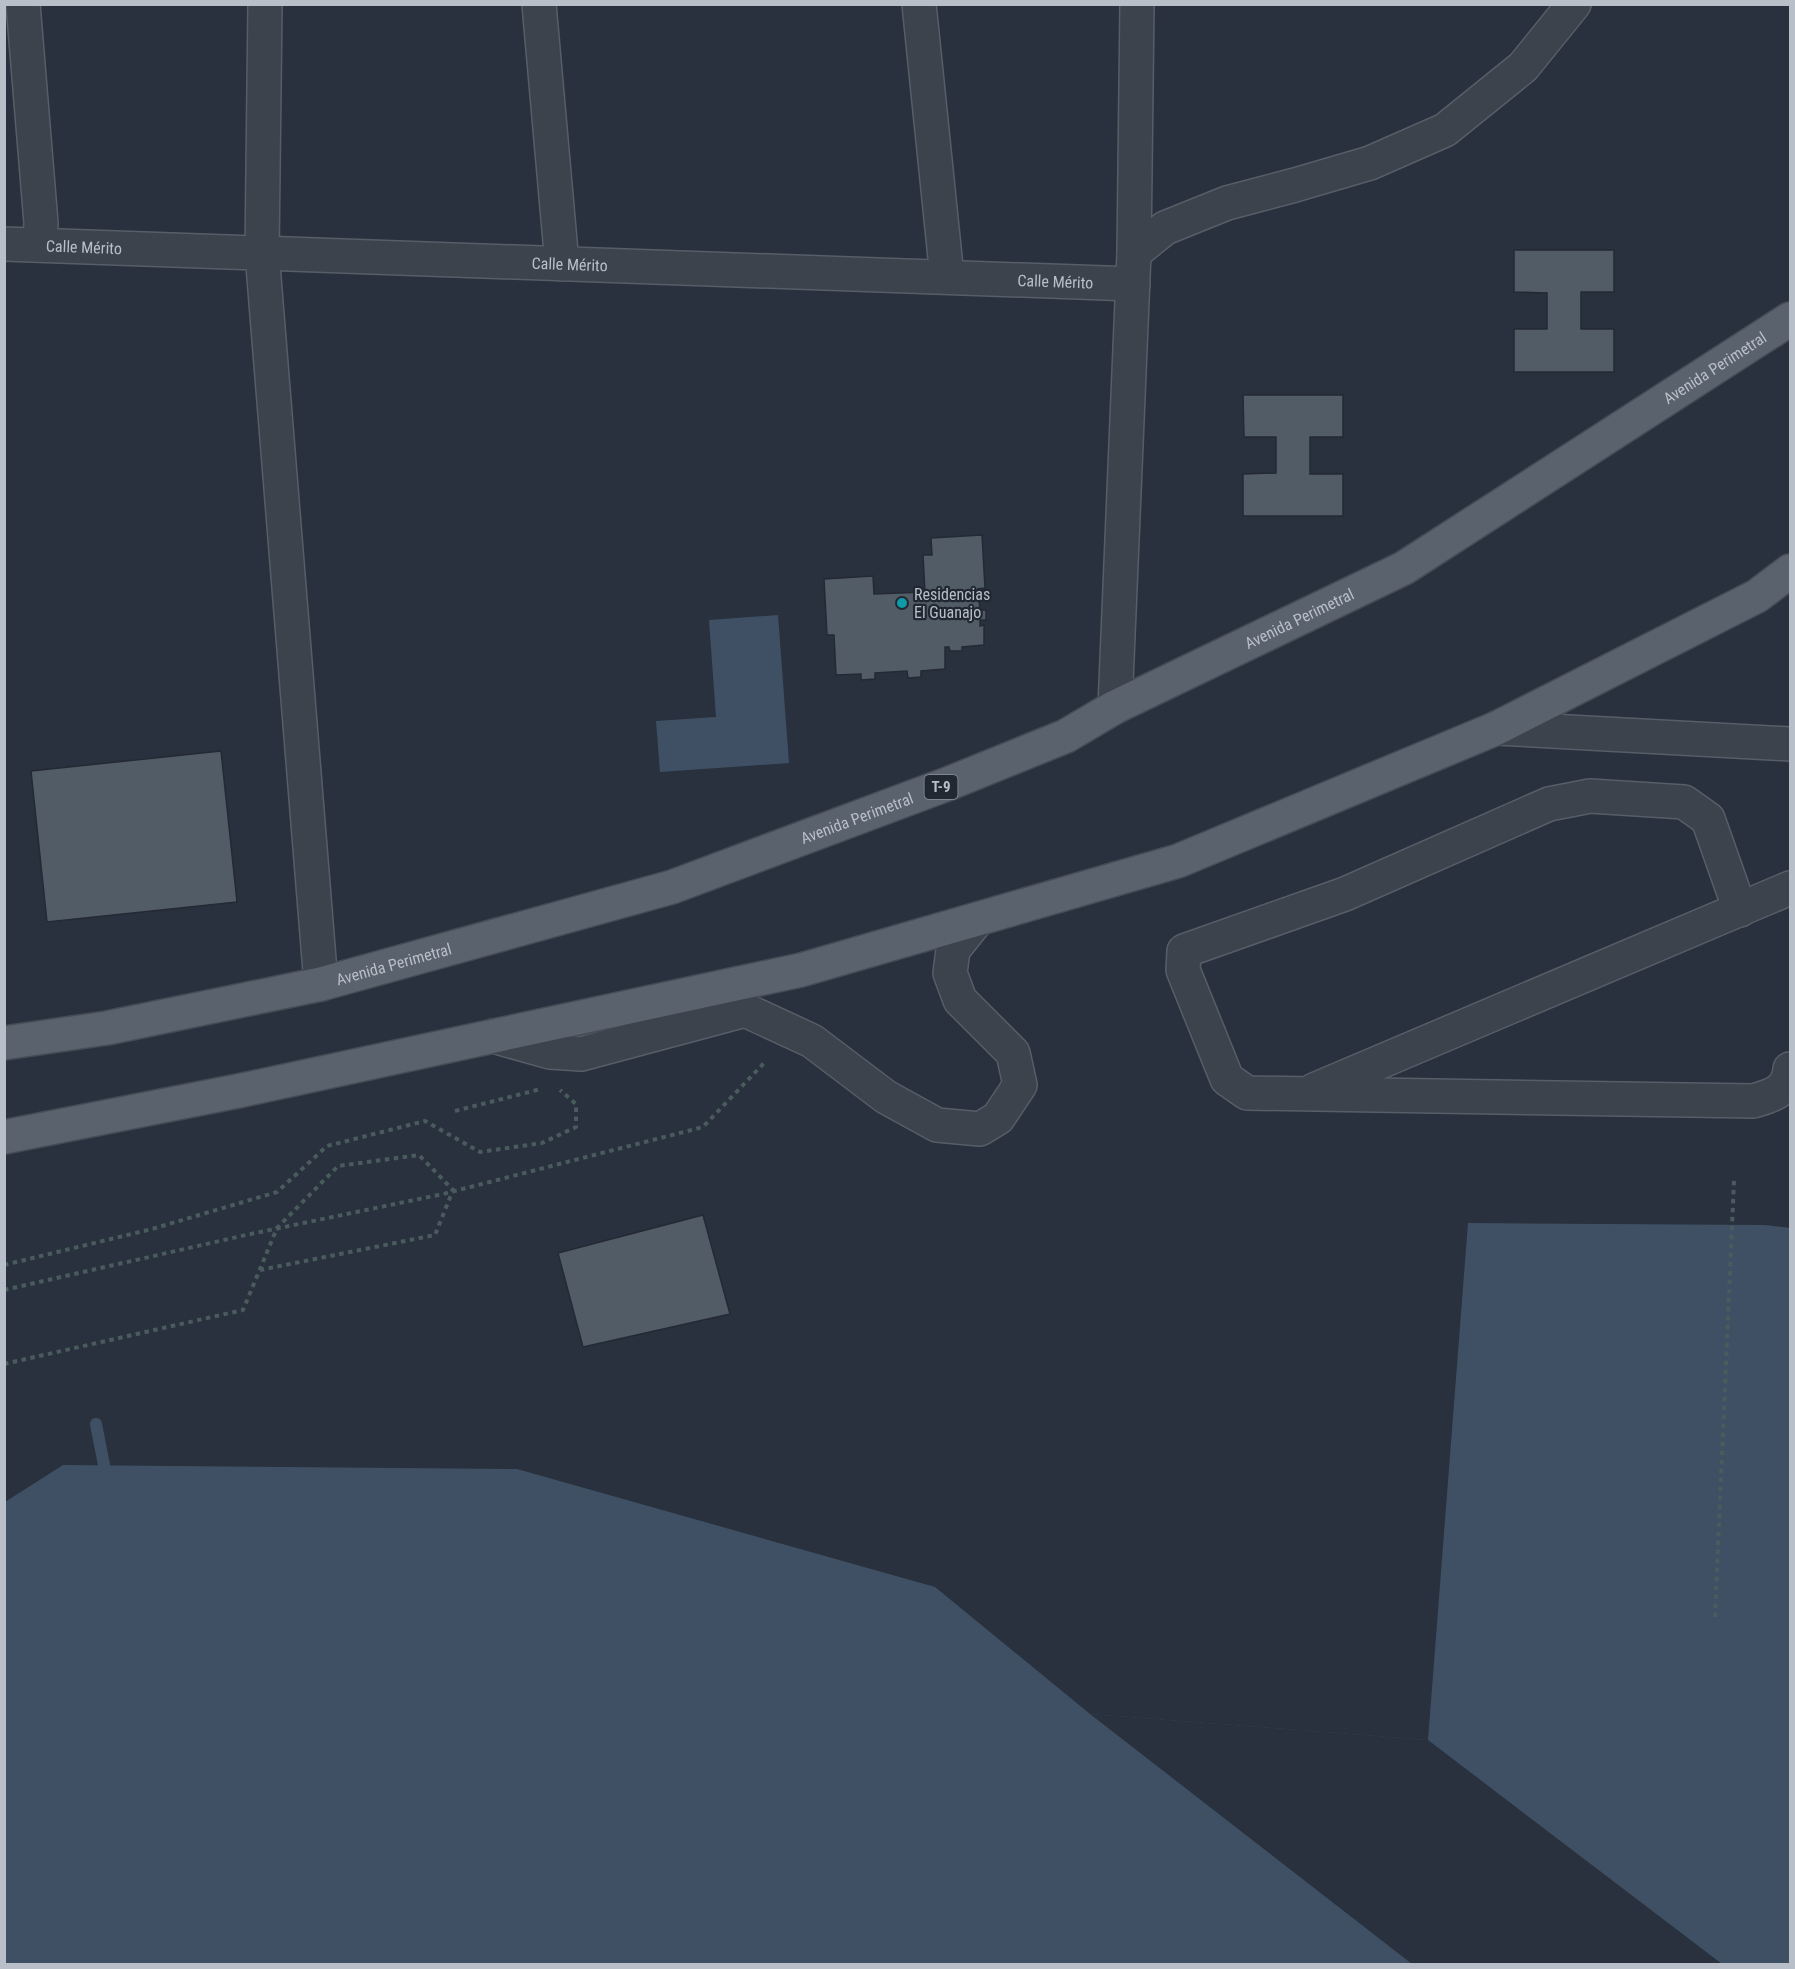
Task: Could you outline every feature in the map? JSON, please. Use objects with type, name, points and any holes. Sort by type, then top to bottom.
[{"type":"main road","name":"Avenida Perimetral","points":[[4,1043],[107,1028],[321,984],[672,888],[1003,762],[1066,736],[1115,707],[1404,568],[1791,319]]},
{"type":"main road","points":[[4,1137],[250,1088],[801,970],[1178,861],[1497,728],[1757,596],[1791,572]]},
{"type":"street","points":[[22,4],[41,223],[40,245]]},
{"type":"street","points":[[265,4],[262,253],[321,984]]},
{"type":"street","points":[[539,4],[562,264]]},
{"type":"street","points":[[919,4],[947,277]]},
{"type":"street","points":[[1115,707],[1133,268],[1137,4]]},
{"type":"street","points":[[1133,268],[1165,228],[1227,202],[1370,163],[1445,130],[1523,67],[1574,4]]},
{"type":"street","name":"Calle Mérito","points":[[4,244],[947,277],[1133,268]]},
{"type":"street","points":[[1497,728],[1791,744]]},
{"type":"street","points":[[1740,910],[1708,819],[1684,802],[1590,796],[1549,804],[1345,894],[1184,951],[1183,970],[1227,1078],[1247,1093],[1753,1101],[1776,1094],[1790,1078],[1791,1069]]},
{"type":"street","points":[[1303,1094],[1791,888]]},
{"type":"street","points":[[493,1036],[550,1052],[581,1054],[745,1010],[812,1041],[886,1097],[937,1125],[980,1129],[998,1118],[1020,1085],[1013,1053],[960,1000],[950,973],[953,950],[976,920]]},
{"type":"path","points":[[4,1290],[453,1190],[703,1127],[793,1032]]},
{"type":"path","points":[[4,1265],[152,1229],[277,1192],[327,1146],[425,1121],[480,1152],[542,1143],[576,1127],[576,1104],[557,1088]]},
{"type":"path","points":[[455,1111],[546,1089]]},
{"type":"path","points":[[4,1364],[243,1310],[277,1228],[338,1166],[419,1155],[453,1190]]},
{"type":"path","points":[[1715,1617],[1734,1180]]},
{"type":"path","points":[[261,1270],[435,1235],[453,1190]]},
{"type":"water","points":[[778,615],[789,763],[660,772],[656,721],[716,717],[709,620]]},
{"type":"water","points":[[1468,1223],[1765,1225],[1790,1228],[1790,1964],[5,1964],[5,1502],[63,1465],[517,1469],[935,1587],[1090,1714],[1428,1740]]},
{"type":"pier","points":[[1090,1714],[1428,1740],[1722,1964],[1412,1964]]},
{"type":"building","points":[[1514,250],[1614,250],[1614,292],[1581,292],[1581,329],[1614,329],[1614,372],[1514,372],[1514,329],[1547,329],[1547,293],[1514,292]]},
{"type":"building","points":[[1243,395],[1343,395],[1343,437],[1310,437],[1310,474],[1343,474],[1343,516],[1243,516],[1243,474],[1276,473],[1276,437],[1244,437]]},
{"type":"building","name":"Residencias El Guanajo","points":[[982,535],[985,588],[978,589],[980,610],[986,610],[986,620],[980,620],[980,626],[984,625],[984,645],[962,647],[962,651],[950,651],[949,647],[945,647],[945,669],[921,671],[921,677],[908,678],[907,671],[875,673],[875,679],[861,680],[861,674],[836,675],[834,635],[827,635],[824,579],[873,576],[874,594],[925,592],[923,555],[932,555],[931,538]]},
{"type":"building","points":[[221,751],[237,902],[47,922],[31,771]]},
{"type":"building","points":[[703,1215],[730,1314],[583,1347],[558,1253]]},
{"type":"waterway","points":[[96,1424],[104,1465]]},
{"type":"place","name":"Residencias El Guanajo","points":[[902,603]]}]
